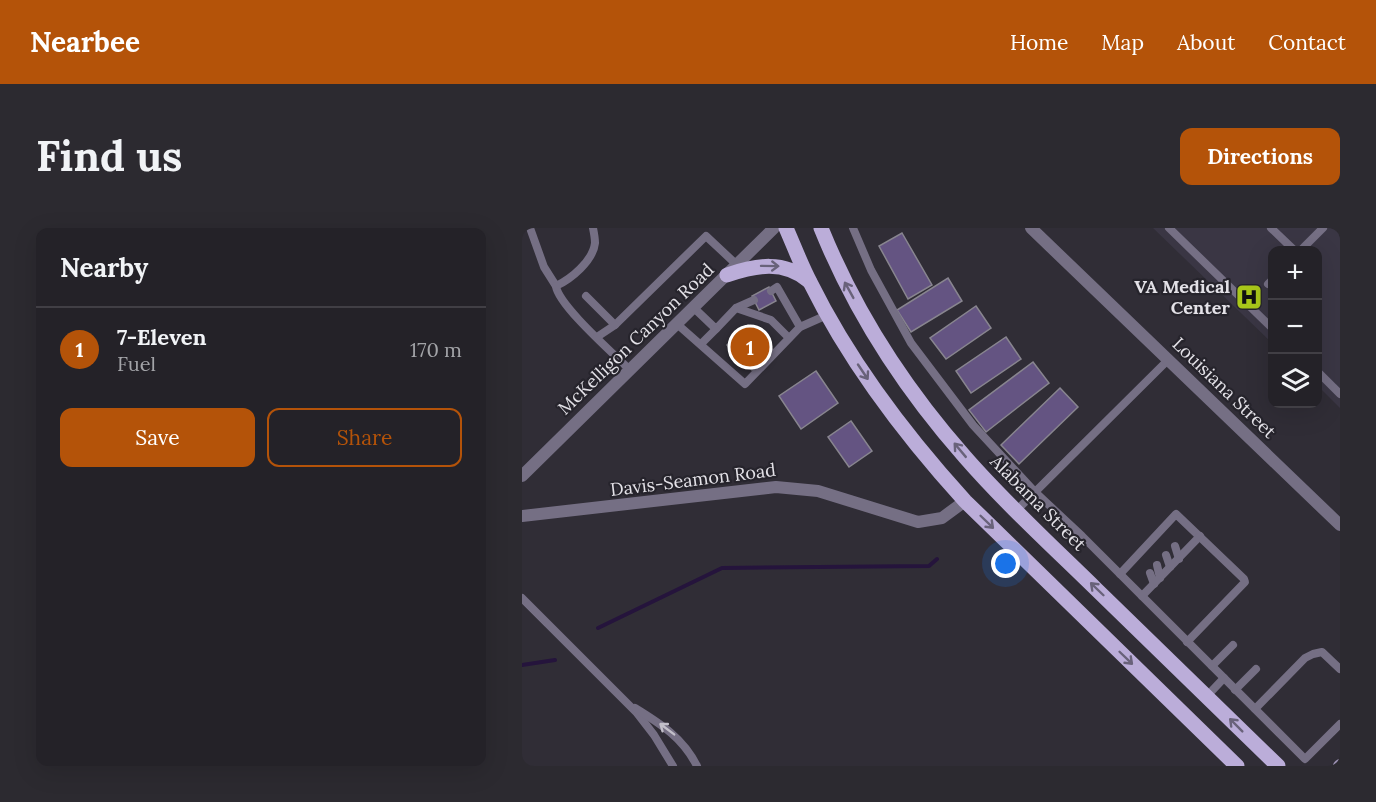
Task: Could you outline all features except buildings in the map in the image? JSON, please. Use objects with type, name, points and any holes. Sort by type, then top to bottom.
[{"type":"main road","points":[[786,228],[827,315],[886,407],[928,460],[965,501],[1237,766]]},
{"type":"main road","name":"Alabama Street","points":[[820,228],[841,276],[873,333],[897,370],[965,458],[1016,511],[1278,766]]},
{"type":"main road","points":[[732,270],[774,266],[790,269],[810,282]]},
{"type":"street","name":"McKelligon Canyon Road","points":[[522,476],[774,228]]},
{"type":"street","name":"Louisiana Street","points":[[1031,228],[1340,525]]},
{"type":"street","name":"Davis-Seamon Road","points":[[522,516],[776,487],[818,491],[918,522],[942,518],[965,501]]},
{"type":"lane","points":[[530,228],[544,267],[556,286],[557,294],[630,370]]},
{"type":"lane","points":[[556,286],[566,281],[589,258],[595,244],[593,228]]},
{"type":"lane","points":[[597,337],[615,325],[714,228]]},
{"type":"lane","points":[[853,228],[871,270],[911,343],[973,425],[1035,492],[1305,759],[1340,724]]},
{"type":"lane","points":[[1169,228],[1268,324]]},
{"type":"lane","points":[[1271,228],[1290,246]]},
{"type":"lane","points":[[1305,246],[1323,228]]},
{"type":"lane","points":[[706,236],[732,270]]},
{"type":"lane","points":[[771,291],[777,287],[800,327]]},
{"type":"lane","points":[[586,296],[615,325]]},
{"type":"lane","points":[[701,344],[736,309],[754,300]]},
{"type":"lane","points":[[694,308],[716,329]]},
{"type":"lane","points":[[736,309],[771,320],[789,338]]},
{"type":"lane","points":[[677,324],[746,384],[800,327],[827,315]]},
{"type":"lane","points":[[1016,511],[1168,360]]},
{"type":"lane","points":[[1322,377],[1340,394]]},
{"type":"lane","points":[[1120,574],[1160,537],[1176,514],[1200,536],[1245,582],[1187,642]]},
{"type":"lane","points":[[1167,524],[1170,532]]},
{"type":"lane","points":[[1142,596],[1200,536]]},
{"type":"lane","points":[[1175,546],[1179,559]]},
{"type":"lane","points":[[1166,555],[1170,567]]},
{"type":"lane","points":[[1157,565],[1157,581]]},
{"type":"lane","points":[[1150,573],[1157,581]]},
{"type":"lane","points":[[522,598],[627,702],[654,735],[673,766]]},
{"type":"lane","points":[[1212,666],[1233,645]]},
{"type":"lane","points":[[1255,709],[1305,658],[1313,654],[1322,652],[1340,669]]},
{"type":"lane","points":[[1235,690],[1256,669]]},
{"type":"lane","points":[[1207,696],[1224,678]]},
{"type":"lane","points":[[627,702],[676,735],[688,749],[697,766]]},
{"type":"shaded area","name":"VA Medical Center","points":[[1153,228],[1340,228],[1340,408],[1322,390],[1322,246],[1268,246],[1268,339]]},
{"type":"waterway","points":[[598,628],[722,568],[929,566],[937,559]]},
{"type":"waterway","points":[[522,665],[555,660]]},
{"type":"place","name":"VA Medical Center","points":[[1249,297]]},
{"type":"place","name":"7-Eleven","points":[[750,347]]}]
